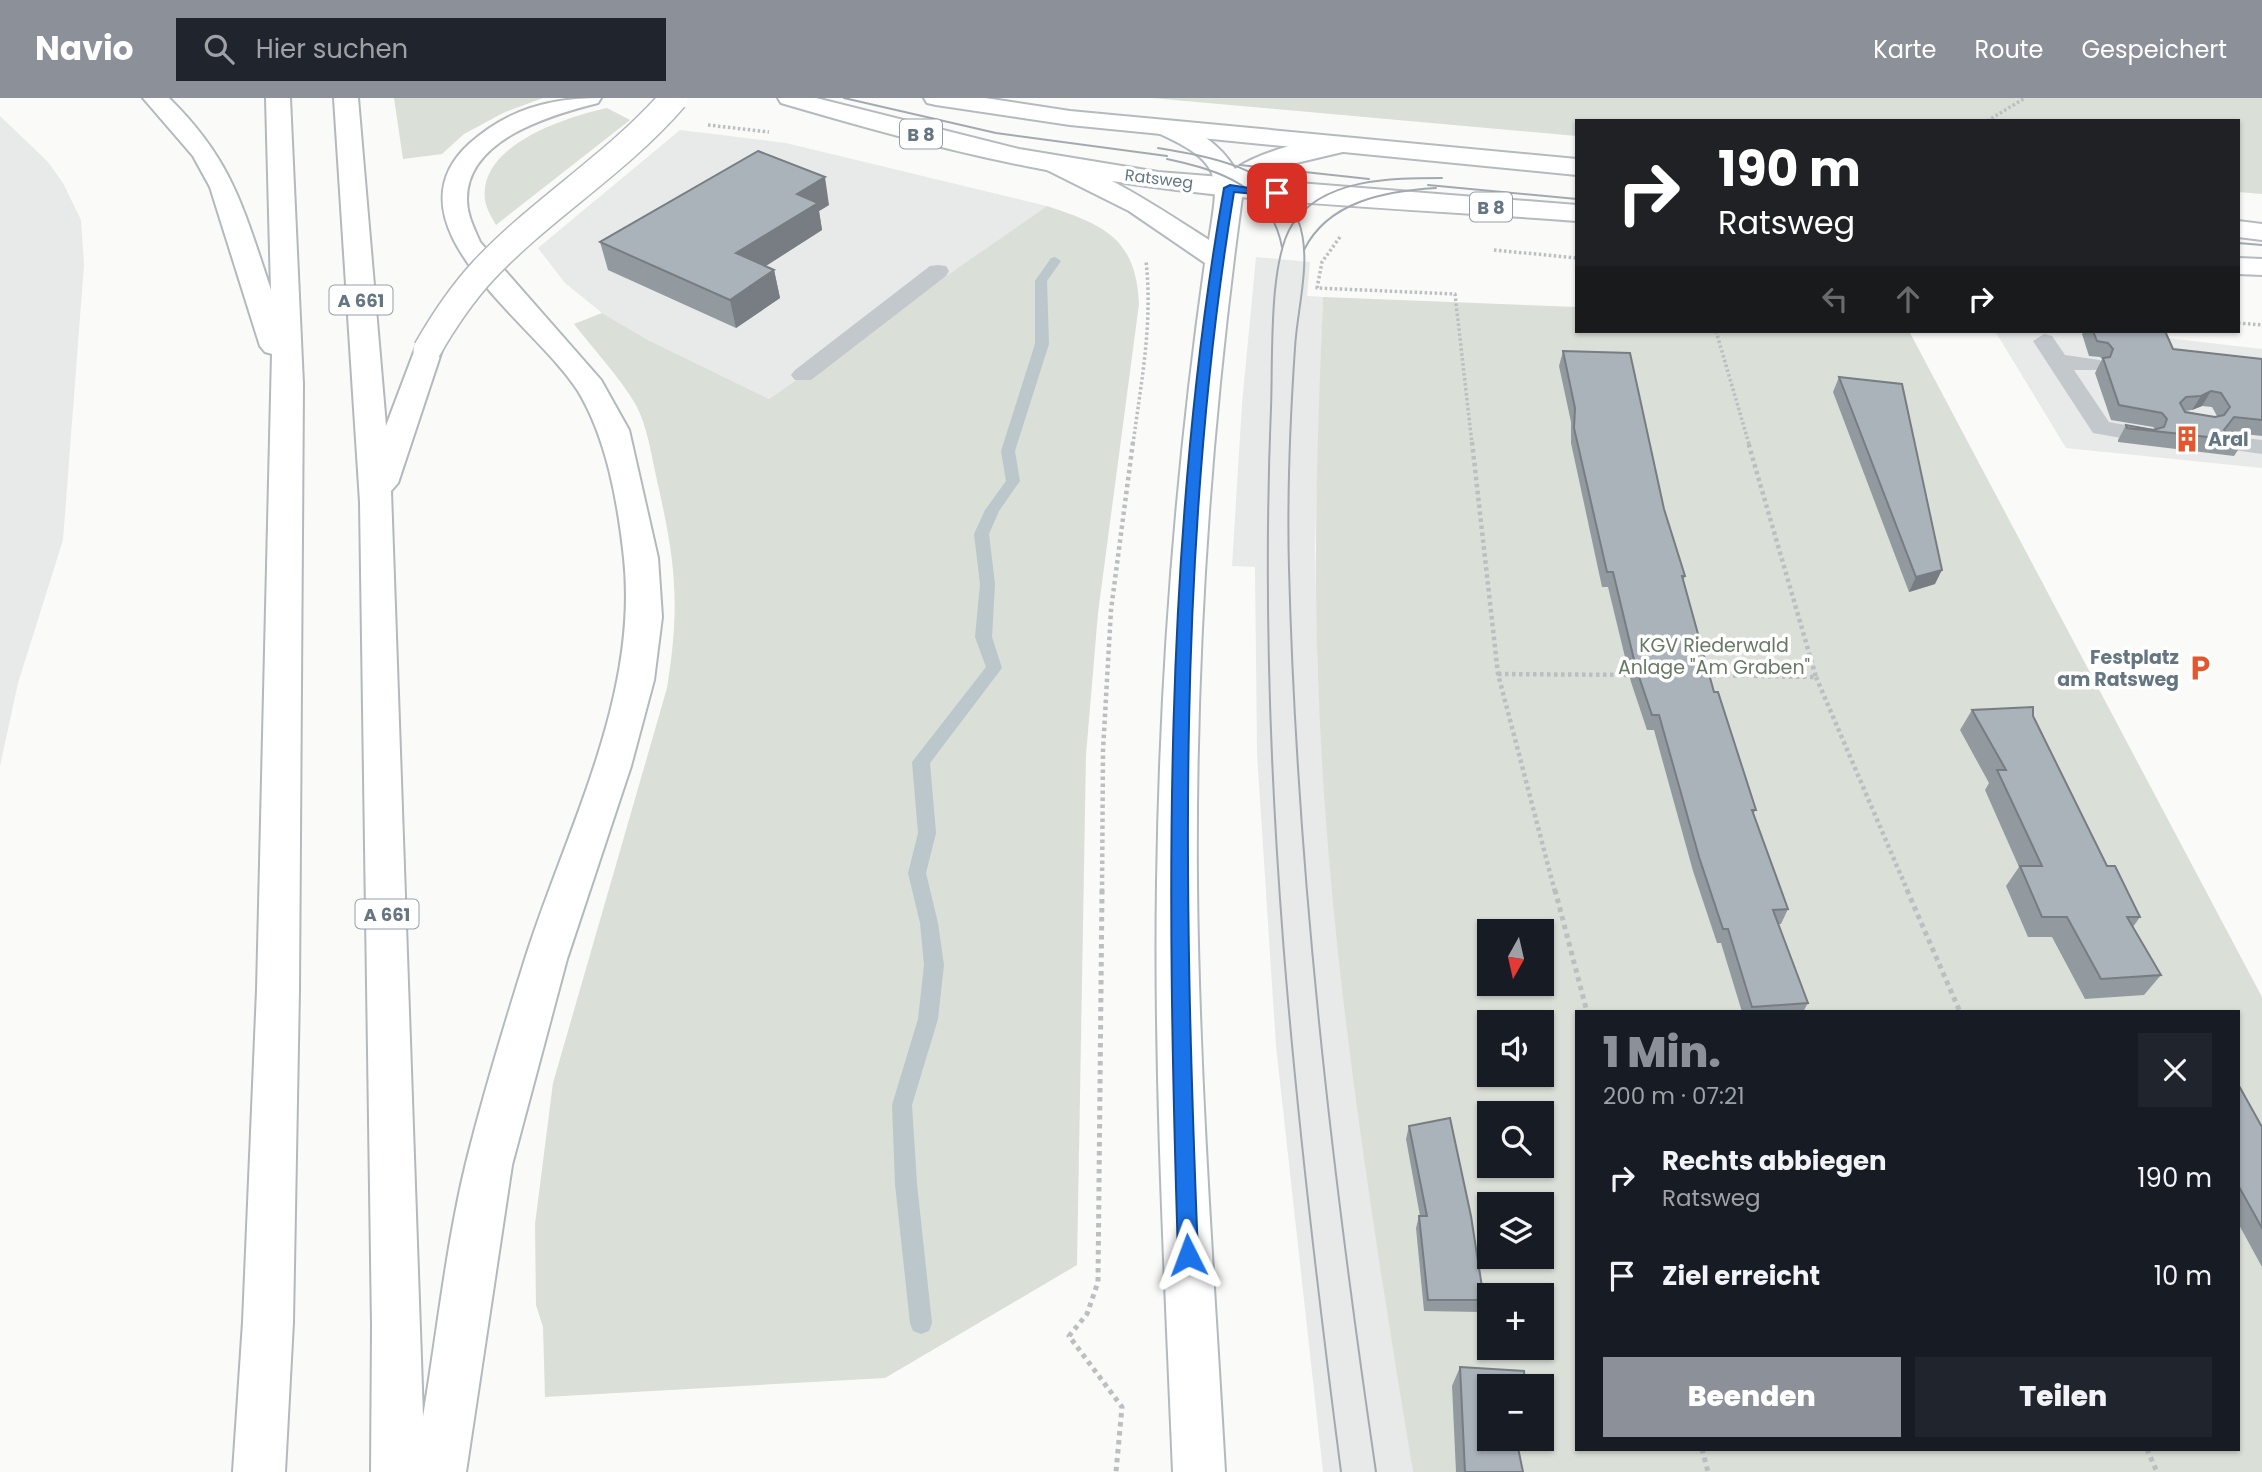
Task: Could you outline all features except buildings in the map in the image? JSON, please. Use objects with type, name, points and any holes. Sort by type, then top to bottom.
[{"type":"main road","points":[[155,98],[182,125],[205,154],[223,187],[288,384]]},
{"type":"main road","points":[[259,1472],[268,1322],[281,869],[288,384],[278,98]]},
{"type":"main road","name":"A 661","points":[[346,98],[376,502],[397,1326],[397,1472]]},
{"type":"main road","points":[[440,1472],[489,1165],[546,959],[619,741],[636,680],[645,617],[641,558],[613,430],[590,386],[467,244],[455,217],[454,191],[462,171],[478,150],[500,132],[527,117],[589,98]]},
{"type":"main road","points":[[376,502],[427,350],[448,314],[492,262],[639,139],[674,98]]},
{"type":"main road","name":"Ratsweg","points":[[790,98],[929,136],[1054,164],[1230,188],[1575,214]]},
{"type":"main road","name":"B 8","points":[[936,98],[1020,112],[1167,128],[1575,167]]},
{"type":"main road","points":[[1167,128],[1188,137],[1211,154],[1228,177],[1230,188],[1217,258],[1196,457],[1184,635],[1178,801],[1181,1048],[1199,1472]]},
{"type":"main road","points":[[1230,188],[1235,181],[1258,167],[1342,145]]},
{"type":"main road","points":[[1054,164],[1138,205],[1217,258]]},
{"type":"main road","points":[[2240,229],[2262,232]]},
{"type":"main road","points":[[2240,265],[2262,267]]},
{"type":"lane","points":[[803,375],[938,271]]},
{"type":"lane","points":[[2044,341],[2092,399],[2101,428],[2144,435]]},
{"type":"lane","points":[[2057,360],[2092,365]]},
{"type":"lane","points":[[2229,443],[2262,447]]},
{"type":"path","points":[[1990,119],[2025,98]]},
{"type":"path","points":[[1342,235],[1322,262],[1317,288],[1455,294],[1498,674],[1586,1010]]},
{"type":"path","points":[[1116,1472],[1122,1407],[1069,1336],[1087,1314],[1098,1282],[1103,750],[1111,610],[1149,319],[1150,276],[1142,254]]},
{"type":"path","points":[[2240,323],[2262,325]]},
{"type":"path","points":[[1717,333],[1816,677],[1959,1010]]},
{"type":"path","points":[[1498,674],[1636,675]]},
{"type":"path","points":[[1692,675],[1816,677]]},
{"type":"path","points":[[1703,1451],[1708,1472]]},
{"type":"path","points":[[2148,1451],[2157,1472]]},
{"type":"shaded area","points":[[0,116],[47,161],[63,183],[81,220],[84,265],[63,540],[18,683],[0,766]]},
{"type":"shaded area","points":[[680,130],[786,143],[1047,206],[769,399],[648,340],[602,313],[565,283],[538,248]]},
{"type":"shaded area","points":[[1256,257],[1310,262],[1307,296],[1323,297],[1315,548],[1318,680],[1330,866],[1354,1078],[1413,1472],[1323,1472],[1276,1046],[1257,754],[1255,567],[1232,566],[1242,404]]},
{"type":"shaded area","points":[[1996,333],[2124,333],[2262,349],[2262,468],[2066,448]]},
{"type":"green space","points":[[394,98],[543,98],[505,112],[464,134],[442,154],[403,159]]},
{"type":"green space","points":[[1152,98],[2262,98],[2262,194],[2240,192],[2240,119],[1575,119],[1575,136]]},
{"type":"green space","points":[[607,108],[630,120],[496,225],[485,200],[487,181],[495,164],[510,149],[528,137],[570,118]]},
{"type":"green space","points":[[1047,206],[1085,220],[1113,237],[1124,249],[1131,264],[1137,282],[1139,304],[1098,613],[1086,755],[1077,1265],[885,1378],[545,1397],[543,1327],[536,1305],[535,1224],[553,1083],[667,688],[675,605],[668,532],[643,422],[622,384],[574,324],[602,313],[648,340],[769,399]]},
{"type":"green space","name":"KGV Riederwald Anlage \"Am Graben\"","points":[[1323,297],[1575,307],[1575,333],[1910,333],[2262,997],[2262,1472],[1413,1472],[1366,1175],[1341,976],[1323,777],[1316,581]]},
{"type":"waterway","points":[[921,1323],[906,1184],[902,1105],[928,1019],[934,965],[929,923],[917,873],[927,833],[921,762],[994,668],[984,637],[987,584],[981,548],[982,534],[992,510],[1013,481],[1008,451],[1042,344],[1041,281],[1055,261]]},
{"type":"tram line","points":[[844,98],[996,133],[1167,156]]},
{"type":"tram line","points":[[1158,148],[1218,160],[1257,176],[1288,202],[1297,219]]},
{"type":"tram line","points":[[1167,159],[1206,169],[1241,185],[1267,209],[1276,226],[1282,247]]},
{"type":"tram line","points":[[1240,165],[1369,179]]},
{"type":"tram line","points":[[1297,219],[1305,209],[1339,189],[1380,180],[1442,178]]},
{"type":"tram line","points":[[1428,185],[1575,199]]},
{"type":"tram line","points":[[1304,250],[1328,220],[1360,202],[1398,192],[1436,188]]},
{"type":"tram line","points":[[1297,219],[1304,250]]},
{"type":"tram line","points":[[1297,219],[1284,242],[1273,313],[1268,542],[1269,676],[1283,942],[1309,1206],[1341,1472]]},
{"type":"tram line","points":[[2240,243],[2262,245]]},
{"type":"tram line","points":[[1304,250],[1289,458],[1293,682],[1308,909],[1319,1022],[1345,1247],[1376,1472]]},
{"type":"place","name":"Aral","points":[[2187,439]]},
{"type":"place","name":"Festplatz am Ratsweg","points":[[2200,668]]},
{"type":"route","points":[[1188,1255],[1178,936],[1178,801],[1184,635],[1196,457],[1217,258],[1230,188],[1277,193]]}]
